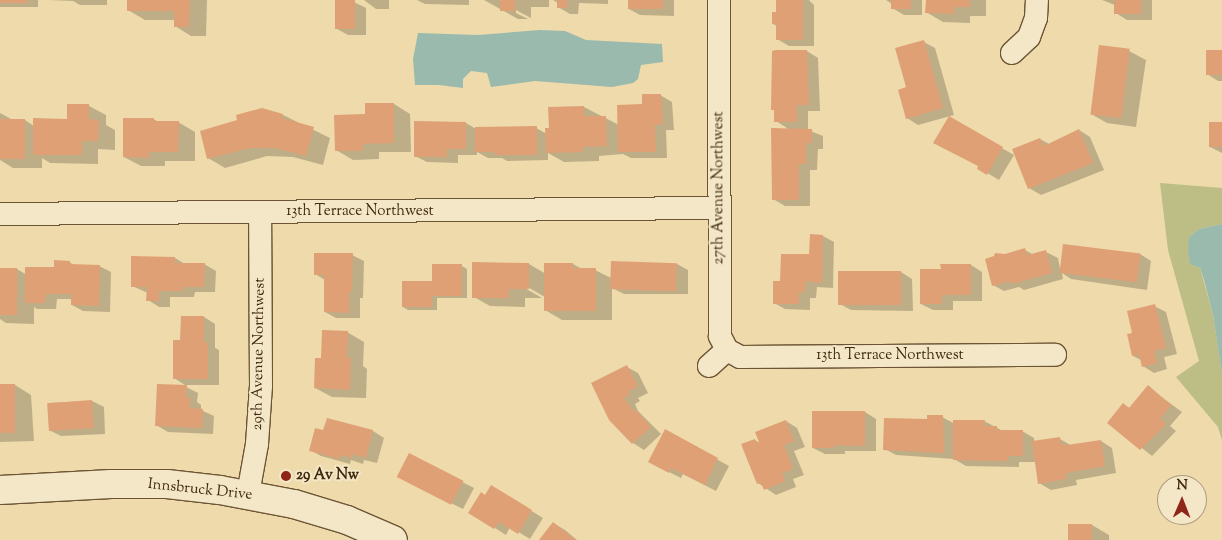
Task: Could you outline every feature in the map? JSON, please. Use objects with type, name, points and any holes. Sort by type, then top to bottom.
[{"type":"street","name":"27th Avenue Northwest","points":[[719,0],[720,336],[727,350]]},
{"type":"street","points":[[1012,53],[1029,36],[1036,18],[1037,0]]},
{"type":"street","name":"13th Terrace Northwest","points":[[0,214],[719,208]]},
{"type":"street","name":"29th Avenue Northwest","points":[[248,494],[257,444],[261,386],[260,212]]},
{"type":"street","name":"13th Terrace Northwest","points":[[727,350],[740,357],[1054,355]]},
{"type":"street","points":[[709,366],[727,350]]},
{"type":"street","name":"Innsbruck Drive","points":[[0,490],[111,484],[166,484],[248,494],[294,504],[347,520],[393,540]]},
{"type":"green space","points":[[1160,183],[1222,188],[1222,224],[1199,229],[1189,237],[1190,264],[1200,268],[1213,315],[1222,375],[1222,440],[1218,427],[1176,377],[1199,361],[1168,250]]},
{"type":"shaded area","points":[[540,30],[565,31],[586,40],[662,44],[663,62],[641,65],[638,79],[633,83],[612,87],[535,81],[491,87],[487,73],[471,71],[463,79],[463,88],[415,85],[413,59],[418,33],[478,35]]},
{"type":"shaded area","points":[[1222,224],[1222,375],[1213,315],[1204,280],[1200,268],[1190,264],[1188,251],[1189,237],[1199,229]]},
{"type":"building","points":[[0,0],[27,0],[27,3],[0,3]]},
{"type":"building","points":[[127,0],[190,0],[189,27],[174,27],[174,11],[127,11]]},
{"type":"building","points":[[335,0],[355,0],[355,29],[335,29]]},
{"type":"building","points":[[500,0],[515,0],[515,11],[500,11]]},
{"type":"building","points":[[557,0],[567,0],[567,8],[557,8]]},
{"type":"building","points":[[628,0],[663,0],[663,9],[628,9]]},
{"type":"building","points":[[776,0],[803,0],[803,40],[776,40],[776,24],[772,24],[772,12],[776,12]]},
{"type":"building","points":[[891,0],[911,0],[911,9],[891,9]]},
{"type":"building","points":[[926,0],[970,0],[970,7],[954,7],[954,14],[925,13]]},
{"type":"building","points":[[1114,0],[1141,0],[1141,14],[1114,14]]},
{"type":"building","points":[[924,40],[943,108],[906,119],[898,90],[906,87],[895,48]]},
{"type":"building","points":[[1099,45],[1130,49],[1121,118],[1090,114]]},
{"type":"building","points":[[807,50],[809,105],[797,105],[797,122],[774,122],[774,110],[771,110],[772,51]]},
{"type":"building","points":[[1206,50],[1222,50],[1222,75],[1206,75]]},
{"type":"building","points":[[642,94],[661,94],[663,124],[655,125],[656,152],[618,152],[617,105],[642,104]]},
{"type":"building","points":[[365,103],[394,103],[394,143],[363,144],[363,151],[335,151],[334,115],[365,114]]},
{"type":"building","points":[[67,104],[89,104],[89,119],[99,120],[98,141],[82,141],[82,155],[33,155],[33,118],[67,119]]},
{"type":"building","points":[[584,106],[584,116],[606,116],[607,146],[583,147],[583,152],[546,153],[545,128],[549,128],[548,107]]},
{"type":"building","points":[[262,108],[283,114],[282,118],[314,127],[306,156],[275,148],[250,148],[207,159],[200,131],[237,120],[236,115]]},
{"type":"building","points":[[949,116],[1003,147],[987,175],[977,169],[978,166],[933,143]]},
{"type":"building","points":[[123,118],[154,118],[154,121],[179,121],[178,152],[149,152],[149,158],[123,157]]},
{"type":"building","points":[[0,119],[25,119],[25,159],[0,159]]},
{"type":"building","points":[[414,121],[466,122],[466,149],[447,149],[447,157],[414,157]]},
{"type":"building","points":[[1209,122],[1222,122],[1222,147],[1209,147]]},
{"type":"building","points":[[537,126],[537,155],[495,155],[495,152],[475,152],[475,127]]},
{"type":"building","points":[[771,128],[812,129],[812,143],[806,143],[806,164],[799,164],[799,200],[772,200]]},
{"type":"building","points":[[1079,129],[1093,163],[1028,189],[1012,149],[1040,138],[1044,146]]},
{"type":"building","points":[[810,234],[823,235],[822,283],[806,281],[805,292],[799,292],[799,304],[773,304],[773,281],[780,281],[781,254],[809,254]]},
{"type":"building","points":[[1063,244],[1140,254],[1137,282],[1059,273]]},
{"type":"building","points":[[1025,248],[1027,255],[1046,250],[1052,273],[1011,284],[1010,281],[992,286],[985,259],[994,256],[995,253],[1005,254]]},
{"type":"building","points":[[314,253],[353,253],[352,292],[349,292],[349,313],[324,312],[324,275],[314,275]]},
{"type":"building","points":[[131,256],[175,257],[175,263],[205,263],[204,287],[183,287],[183,291],[159,291],[159,301],[146,301],[147,287],[131,287]]},
{"type":"building","points":[[54,260],[70,261],[70,264],[100,265],[99,306],[71,305],[71,294],[46,294],[45,303],[25,303],[25,267],[54,267]]},
{"type":"building","points":[[611,261],[677,263],[676,291],[610,289]]},
{"type":"building","points":[[472,262],[529,263],[529,289],[509,289],[509,298],[472,298]]},
{"type":"building","points":[[544,263],[573,263],[573,268],[596,268],[596,311],[544,311]]},
{"type":"building","points":[[432,264],[462,264],[462,296],[432,296],[432,307],[402,307],[402,281],[432,281]]},
{"type":"building","points":[[940,264],[971,264],[971,295],[942,295],[942,304],[920,304],[920,269],[941,269]]},
{"type":"building","points":[[0,268],[17,268],[17,315],[0,315]]},
{"type":"building","points":[[838,271],[901,271],[901,305],[838,305]]},
{"type":"building","points":[[1155,304],[1166,348],[1154,351],[1157,363],[1142,367],[1139,355],[1132,356],[1127,334],[1132,333],[1127,311]]},
{"type":"building","points":[[181,316],[204,316],[204,343],[208,342],[208,379],[173,379],[173,340],[180,340]]},
{"type":"building","points":[[322,330],[348,331],[347,358],[351,358],[350,390],[314,388],[315,358],[321,358]]},
{"type":"building","points":[[627,365],[638,387],[628,391],[630,395],[624,398],[634,412],[636,410],[651,427],[632,444],[609,420],[591,383]]},
{"type":"building","points":[[0,384],[15,384],[15,433],[0,433]]},
{"type":"building","points":[[157,384],[187,385],[186,397],[190,397],[190,408],[203,409],[202,428],[155,426]]},
{"type":"building","points":[[1148,385],[1171,405],[1160,419],[1166,424],[1140,450],[1107,423],[1123,403],[1129,408]]},
{"type":"building","points":[[92,400],[94,428],[49,431],[47,403]]},
{"type":"building","points":[[812,411],[865,411],[865,446],[834,445],[834,448],[812,448]]},
{"type":"building","points":[[927,415],[943,415],[944,453],[883,450],[884,418],[927,419]]},
{"type":"building","points":[[327,418],[373,430],[366,458],[352,454],[351,458],[340,455],[339,459],[309,451],[315,428],[323,430]]},
{"type":"building","points":[[786,420],[794,441],[784,445],[793,469],[782,473],[785,481],[764,490],[761,483],[757,484],[741,444],[755,439],[756,443],[759,442],[755,432]]},
{"type":"building","points":[[953,420],[985,420],[984,426],[997,426],[997,430],[1023,430],[1023,456],[1008,456],[1008,461],[953,460]]},
{"type":"building","points":[[665,429],[718,458],[705,485],[671,468],[669,473],[648,462]]},
{"type":"building","points":[[1060,437],[1061,444],[1067,445],[1101,440],[1105,466],[1071,472],[1065,474],[1066,479],[1038,484],[1032,441]]},
{"type":"building","points":[[409,453],[463,481],[451,505],[397,477]]},
{"type":"building","points":[[491,485],[532,510],[518,534],[499,522],[494,529],[468,513],[481,492],[485,495]]},
{"type":"building","points":[[553,522],[576,540],[539,540]]},
{"type":"building","points":[[1068,524],[1092,524],[1092,540],[1068,540]]},
{"type":"place","name":"29 Av Nw","points":[[286,476]]}]
